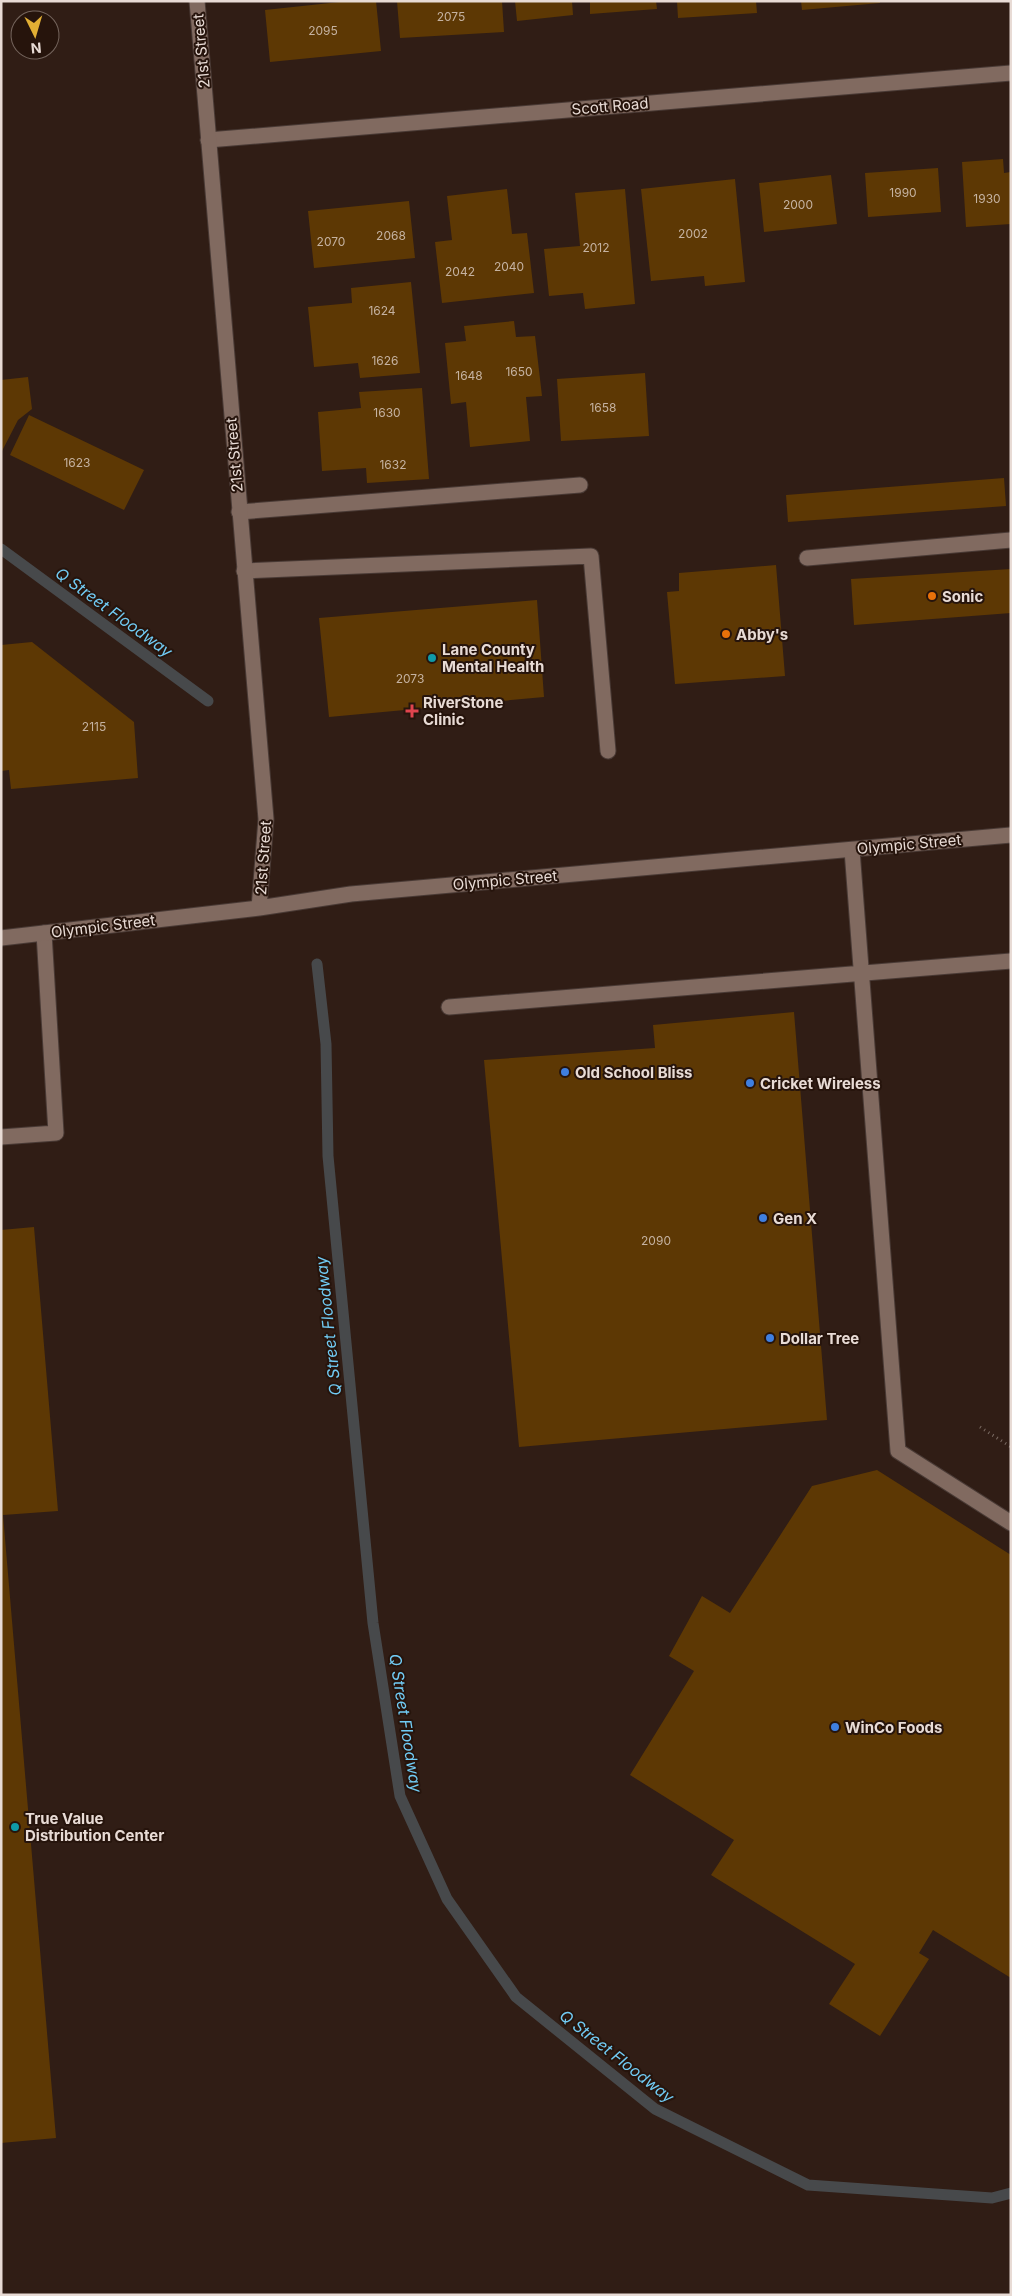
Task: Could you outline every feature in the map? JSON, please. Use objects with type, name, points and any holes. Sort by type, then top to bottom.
[{"type":"street","name":"21st Street","points":[[197,1],[266,820],[259,908]]},
{"type":"street","name":"Scott Road","points":[[208,140],[1011,73]]},
{"type":"street","points":[[239,512],[580,485]]},
{"type":"street","points":[[807,558],[1011,540]]},
{"type":"street","points":[[244,571],[591,556],[608,751]]},
{"type":"street","name":"Olympic Street","points":[[1,938],[259,908],[351,894],[1011,835]]},
{"type":"street","points":[[852,850],[898,1451],[1011,1523]]},
{"type":"street","points":[[1,1137],[56,1133],[44,933]]},
{"type":"street","points":[[449,1007],[1011,961]]},
{"type":"path","points":[[980,1428],[1011,1447]]},
{"type":"building","points":[[349,1],[376,1],[381,51],[270,62],[265,10]]},
{"type":"building","points":[[397,1],[502,1],[504,32],[400,38]]},
{"type":"building","points":[[515,1],[572,1],[573,15],[517,21]]},
{"type":"building","points":[[590,1],[656,1],[657,9],[590,14]]},
{"type":"building","points":[[677,1],[756,1],[757,13],[678,18]]},
{"type":"building","points":[[801,1],[880,1],[880,3],[802,10]]},
{"type":"building","points":[[1003,159],[1004,173],[1011,172],[1011,224],[966,227],[962,162]]},
{"type":"building","points":[[938,168],[941,212],[868,217],[865,173]]},
{"type":"building","points":[[831,175],[837,224],[764,232],[759,183]]},
{"type":"building","points":[[735,179],[745,282],[705,286],[704,276],[651,281],[641,189]]},
{"type":"building","points":[[507,189],[512,234],[527,233],[534,293],[442,303],[435,242],[452,240],[447,196]]},
{"type":"building","points":[[625,189],[635,304],[585,309],[583,293],[549,296],[544,249],[580,246],[575,193]]},
{"type":"building","points":[[409,201],[415,258],[314,268],[308,211]]},
{"type":"building","points":[[411,282],[420,373],[360,378],[358,363],[314,367],[308,307],[352,303],[351,288]]},
{"type":"building","points":[[514,321],[516,337],[535,336],[542,396],[526,397],[530,441],[470,447],[466,402],[451,404],[445,343],[466,341],[464,326]]},
{"type":"building","points":[[645,373],[649,436],[561,441],[557,379]]},
{"type":"building","points":[[28,377],[32,409],[18,420],[1,453],[1,380]]},
{"type":"building","points":[[422,388],[429,479],[367,483],[366,468],[322,471],[318,412],[361,408],[359,392]]},
{"type":"building","points":[[29,415],[144,470],[124,510],[10,455]]},
{"type":"building","points":[[1004,478],[1006,506],[788,522],[786,495]]},
{"type":"building","name":"Abby's","points":[[776,565],[785,676],[675,684],[667,592],[679,591],[679,573]]},
{"type":"building","name":"Sonic","points":[[1011,569],[1011,613],[854,625],[851,579]]},
{"type":"building","name":"Lane County Mental Health","points":[[537,600],[544,697],[329,717],[319,618]]},
{"type":"building","points":[[32,642],[134,722],[138,778],[11,789],[9,770],[1,771],[1,645]]},
{"type":"building","points":[[794,1012],[827,1420],[519,1447],[484,1060],[655,1048],[653,1025]]},
{"type":"building","name":"True Value Distribution Center","points":[[34,1227],[58,1511],[3,1515],[56,2138],[1,2143],[1,1230]]},
{"type":"building","name":"WinCo Foods","points":[[877,1470],[1011,1555],[1011,1978],[933,1930],[919,1953],[929,1959],[880,2036],[829,2004],[855,1964],[711,1875],[734,1840],[630,1775],[694,1671],[669,1656],[702,1596],[730,1613],[812,1486]]},
{"type":"waterway","name":"Q Street Floodway","points":[[1,549],[208,701]]},
{"type":"waterway","name":"Q Street Floodway","points":[[317,964],[326,1044],[328,1156],[373,1623],[400,1796],[447,1899],[516,1997],[655,2109],[808,2185],[992,2198],[1011,2193]]},
{"type":"place","name":"Sonic","points":[[932,596]]},
{"type":"place","name":"Abby's","points":[[726,634]]},
{"type":"place","name":"Lane County Mental Health","points":[[432,658]]},
{"type":"place","name":"RiverStone Clinic","points":[[412,711]]},
{"type":"place","name":"Old School Bliss","points":[[565,1072]]},
{"type":"place","name":"Cricket Wireless","points":[[750,1083]]},
{"type":"place","name":"Gen X","points":[[763,1218]]},
{"type":"place","name":"Dollar Tree","points":[[770,1338]]},
{"type":"place","name":"WinCo Foods","points":[[835,1727]]},
{"type":"place","name":"True Value Distribution Center","points":[[15,1827]]}]
